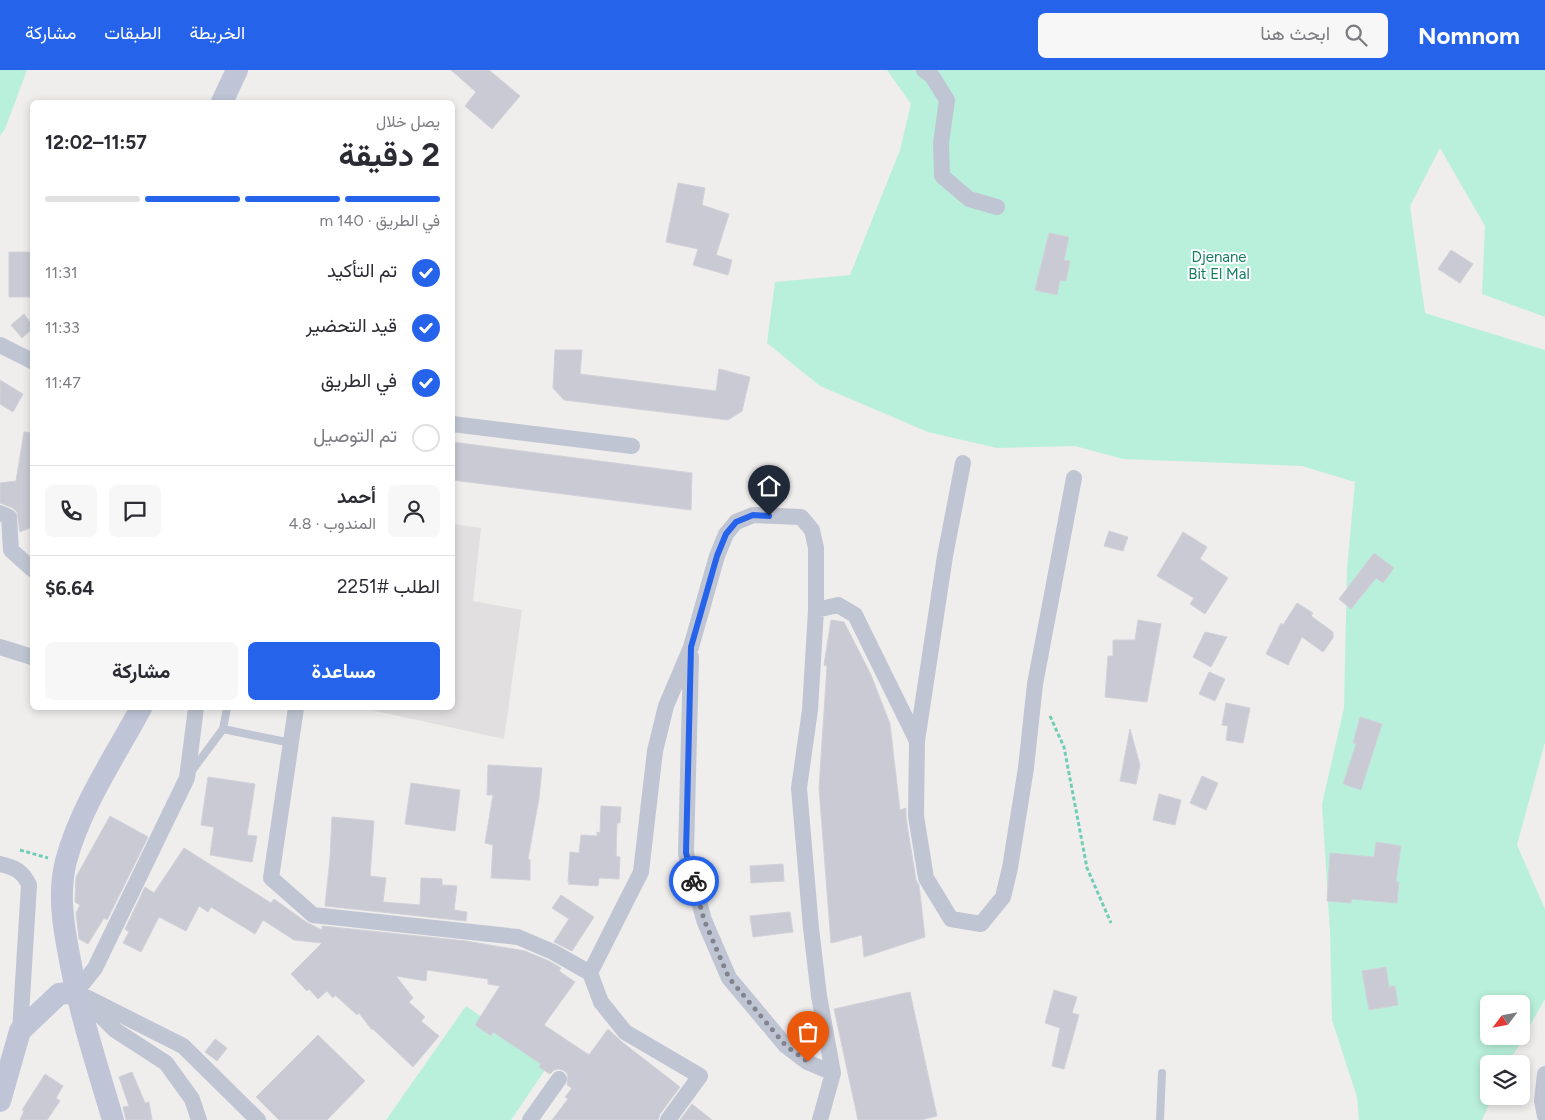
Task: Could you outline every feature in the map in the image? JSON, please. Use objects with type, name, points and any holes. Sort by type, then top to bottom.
[{"type":"street","points":[[223,100],[237,70]]},
{"type":"street","points":[[924,70],[932,76],[947,100],[941,143],[942,176],[969,199],[998,207]]},
{"type":"street","points":[[0,345],[30,360]]},
{"type":"street","points":[[455,424],[632,446]]},
{"type":"street","points":[[963,463],[945,556],[917,740],[916,816],[926,878],[951,919],[980,924],[1003,897],[1024,777],[1035,684],[1074,478]]},
{"type":"street","points":[[0,513],[9,517],[11,550],[30,568]]},
{"type":"street","points":[[590,972],[641,872],[655,751],[666,706],[691,647],[717,556],[726,534],[736,522],[753,515],[801,518],[812,530],[816,548],[816,610],[810,710],[799,788],[810,928],[819,996],[833,1073],[820,1120]]},
{"type":"street","points":[[816,610],[838,605],[855,615],[917,740]]},
{"type":"street","points":[[0,647],[30,656]]},
{"type":"street","points":[[691,647],[686,853],[704,920],[729,978],[786,1046],[808,1062],[833,1073]]},
{"type":"street","points":[[113,1120],[76,992],[63,922],[62,888],[66,862],[79,821],[140,710]]},
{"type":"street","points":[[76,992],[95,968],[187,778],[196,710]]},
{"type":"street","points":[[296,710],[270,878],[314,916],[518,937],[553,952],[590,972],[601,1002],[625,1032],[700,1076],[668,1120]]},
{"type":"street","points":[[0,864],[19,870],[29,885],[20,1031],[0,1101]]},
{"type":"street","points":[[76,992],[116,1030],[166,1063],[192,1100],[199,1120]]},
{"type":"street","points":[[20,1031],[59,994],[76,992],[182,1046],[258,1120]]},
{"type":"street","points":[[1545,1074],[1542,1100],[1545,1116]]},
{"type":"street","points":[[530,1120],[559,1079]]},
{"type":"lane","points":[[187,778],[223,729],[227,710]]},
{"type":"lane","points":[[223,729],[291,743]]},
{"type":"lane","points":[[1160,1120],[1162,1073]]},
{"type":"path","points":[[1035,684],[1064,747],[1087,868],[1111,922]]},
{"type":"path","points":[[19,850],[66,862]]},
{"type":"shaded area","points":[[455,524],[481,528],[473,601],[522,610],[504,739],[371,710],[455,710]]},
{"type":"green space","points":[[0,70],[27,70],[5,129],[0,136]]},
{"type":"green space","name":"Djenane Bit El Mal","points":[[887,70],[1545,70],[1545,317],[1482,294],[1485,226],[1440,148],[1410,206],[1425,313],[1545,350],[1545,742],[1517,845],[1545,909],[1545,999],[1530,1025],[1530,995],[1480,995],[1480,1045],[1519,1045],[1513,1055],[1480,1055],[1480,1105],[1489,1105],[1482,1120],[1359,1120],[1357,1097],[1332,1020],[1330,932],[1322,804],[1344,708],[1347,570],[1355,482],[1302,466],[1123,459],[1075,446],[997,448],[928,432],[820,386],[767,343],[775,282],[850,275],[900,150],[911,104]]},
{"type":"green space","points":[[466,1006],[549,1064],[511,1120],[386,1120]]},
{"type":"building","points":[[451,70],[489,70],[520,96],[492,129],[465,106],[476,92]]},
{"type":"building","points":[[678,183],[705,188],[702,205],[729,214],[716,255],[732,260],[728,275],[693,265],[698,249],[666,242]]},
{"type":"building","points":[[1049,233],[1069,237],[1064,260],[1070,261],[1066,281],[1060,280],[1057,295],[1035,290]]},
{"type":"building","points":[[1451,250],[1473,264],[1460,283],[1438,269]]},
{"type":"building","points":[[9,252],[30,252],[30,297],[9,297]]},
{"type":"building","points":[[24,314],[30,322],[30,331],[22,338],[11,325]]},
{"type":"building","points":[[555,350],[582,350],[580,374],[716,391],[719,369],[750,377],[742,411],[728,420],[564,400],[553,388]]},
{"type":"building","points":[[0,380],[23,394],[13,412],[0,404]]},
{"type":"building","points":[[24,432],[30,433],[30,528],[20,532],[17,512],[13,508],[0,503],[0,483],[16,481]]},
{"type":"building","points":[[455,442],[692,473],[691,510],[455,480]]},
{"type":"building","points":[[1109,531],[1128,537],[1123,551],[1104,546]]},
{"type":"building","points":[[1183,532],[1207,547],[1200,559],[1228,578],[1205,614],[1190,604],[1194,598],[1157,576]]},
{"type":"building","points":[[1374,553],[1394,568],[1383,583],[1376,578],[1351,609],[1339,599]]},
{"type":"building","points":[[1297,603],[1313,613],[1311,616],[1333,632],[1333,638],[1323,652],[1302,637],[1288,665],[1266,654],[1281,623],[1283,625]]},
{"type":"building","points":[[831,620],[844,622],[871,675],[890,724],[900,810],[906,808],[916,880],[919,885],[925,937],[864,957],[862,935],[831,943],[819,788],[827,666],[824,665]]},
{"type":"building","points":[[1138,620],[1161,624],[1147,702],[1105,697],[1108,656],[1113,656],[1113,640],[1135,640]]},
{"type":"building","points":[[1205,632],[1227,637],[1211,667],[1193,657]]},
{"type":"building","points":[[1209,672],[1225,679],[1215,701],[1199,694]]},
{"type":"building","points":[[1226,703],[1250,708],[1243,743],[1226,740],[1228,726],[1222,725]]},
{"type":"building","points":[[1360,717],[1382,724],[1361,790],[1343,784],[1356,744],[1353,743]]},
{"type":"building","points":[[1130,729],[1140,765],[1136,784],[1120,781]]},
{"type":"building","points":[[488,765],[542,768],[539,798],[528,859],[530,860],[530,880],[491,878],[493,845],[485,843],[493,795],[487,795]]},
{"type":"building","points":[[1202,776],[1218,783],[1206,810],[1190,803]]},
{"type":"building","points":[[208,777],[255,784],[247,835],[257,836],[252,862],[210,855],[214,827],[201,825]]},
{"type":"building","points":[[411,783],[460,790],[455,831],[405,824]]},
{"type":"building","points":[[1159,794],[1181,800],[1175,825],[1153,820]]},
{"type":"building","points":[[601,806],[621,807],[620,823],[617,823],[616,856],[620,857],[619,879],[599,878],[598,886],[568,884],[570,882],[568,882],[570,852],[579,853],[581,835],[597,836],[597,832],[600,833]]},
{"type":"building","points":[[110,816],[148,837],[107,920],[104,918],[88,944],[79,939],[76,913],[80,905],[75,902],[76,877]]},
{"type":"building","points":[[332,817],[374,821],[370,876],[386,878],[383,902],[420,905],[421,878],[442,879],[442,885],[457,886],[454,910],[467,912],[466,921],[325,906]]},
{"type":"building","points":[[1376,842],[1401,846],[1396,882],[1399,882],[1397,903],[1352,899],[1351,903],[1327,901],[1330,853],[1374,857]]},
{"type":"building","points":[[184,848],[271,903],[274,899],[306,922],[322,930],[322,926],[466,941],[525,951],[549,961],[561,968],[559,971],[575,982],[544,1025],[589,1055],[608,1029],[680,1087],[660,1114],[658,1120],[552,1120],[568,1099],[565,1097],[572,1088],[567,1085],[568,1075],[565,1071],[559,1069],[554,1070],[550,1074],[539,1067],[541,1064],[493,1032],[491,1036],[475,1025],[500,986],[488,984],[488,979],[427,970],[426,981],[396,976],[413,998],[409,1002],[425,1017],[421,1021],[439,1036],[413,1067],[372,1030],[359,1013],[357,1015],[335,995],[333,998],[327,991],[318,999],[309,989],[307,991],[291,974],[322,943],[294,940],[263,920],[255,934],[211,907],[208,912],[199,906],[186,931],[159,917],[141,952],[123,943],[129,932],[125,929],[145,887],[154,893]]},
{"type":"building","points":[[783,864],[784,881],[751,883],[750,866]]},
{"type":"building","points":[[561,895],[594,917],[572,951],[554,942],[569,919],[552,908]]},
{"type":"building","points":[[790,912],[793,932],[753,937],[750,916]]},
{"type":"building","points":[[1386,967],[1389,987],[1395,986],[1398,1005],[1369,1010],[1362,971]]},
{"type":"building","points":[[1054,990],[1077,997],[1072,1013],[1079,1015],[1064,1069],[1052,1066],[1060,1028],[1045,1023]]},
{"type":"building","points":[[910,992],[937,1116],[921,1120],[858,1120],[834,1009]]},
{"type":"building","points":[[318,1035],[365,1081],[327,1120],[279,1120],[256,1097]]},
{"type":"building","points":[[215,1039],[227,1048],[217,1061],[205,1052]]},
{"type":"building","points":[[132,1072],[145,1103],[149,1102],[152,1120],[126,1120],[123,1107],[129,1106],[119,1077]]},
{"type":"building","points":[[45,1074],[63,1086],[56,1098],[60,1101],[47,1120],[20,1120],[24,1111],[22,1110]]},
{"type":"building","points":[[692,1104],[712,1120],[680,1120]]},
{"type":"way so far","points":[[694,881],[704,920],[729,978],[786,1046],[808,1062]]},
{"type":"route","points":[[694,881],[686,853],[691,647],[717,556],[726,534],[736,522],[753,515],[769,516]]}]
